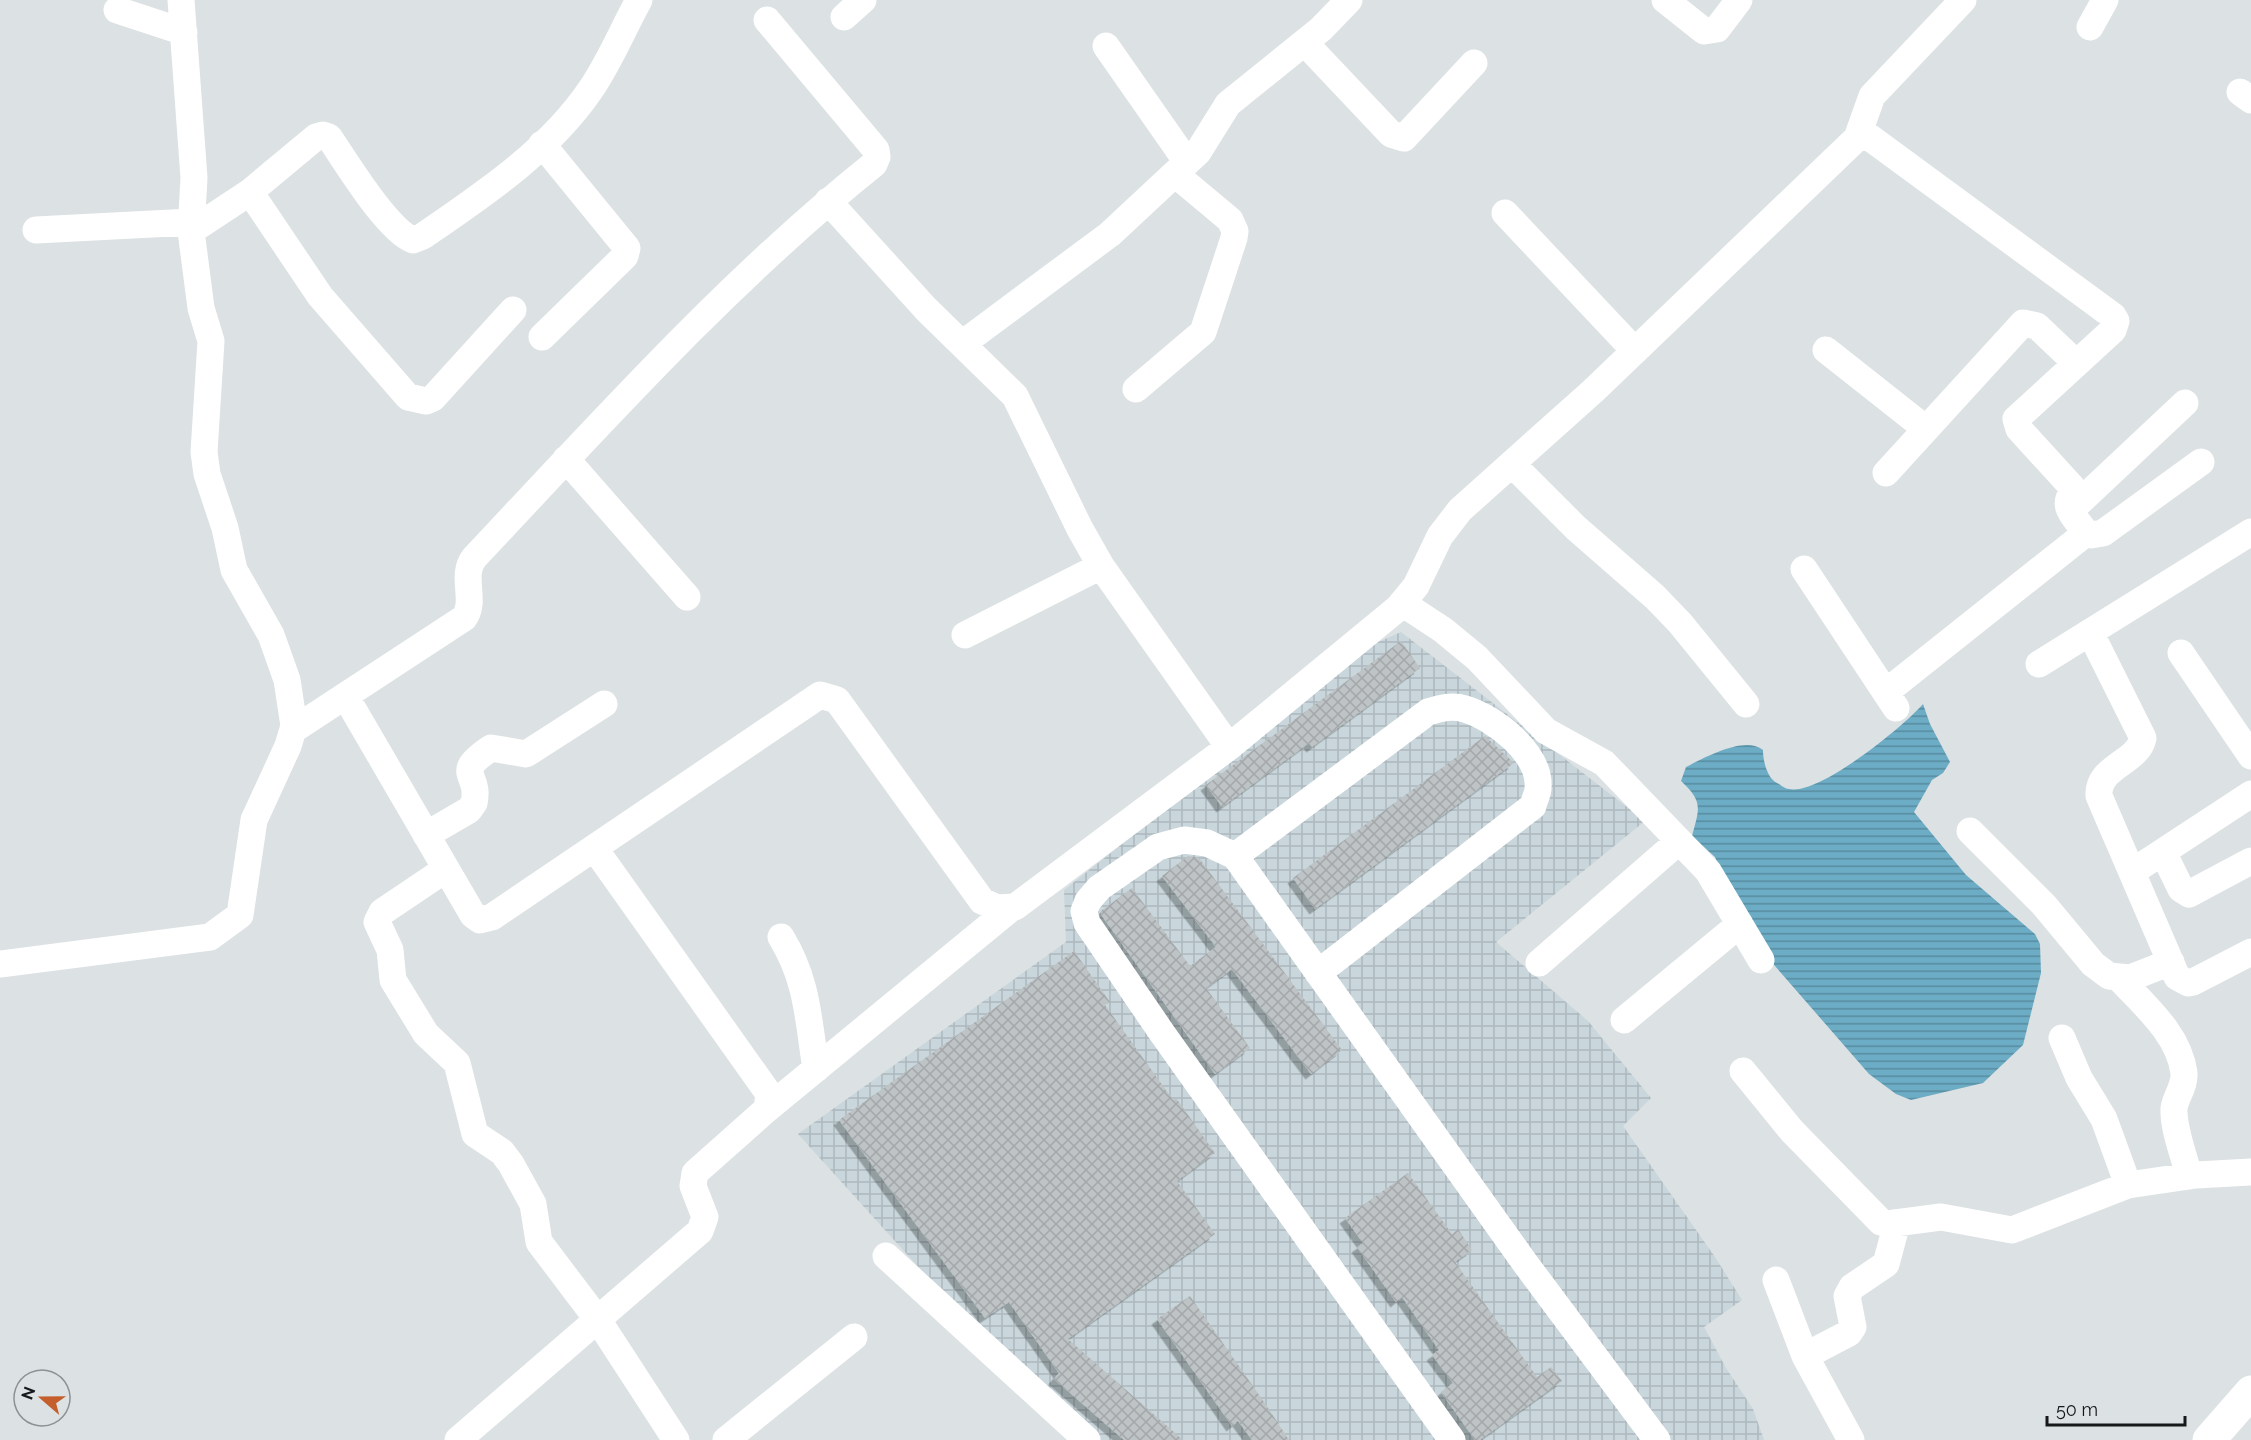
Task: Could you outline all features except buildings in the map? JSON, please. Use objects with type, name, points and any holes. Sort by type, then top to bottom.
[{"type":"main road","points":[[2209,1440],[2250,1397]]},
{"type":"street","points":[[0,964],[210,937],[230,924],[240,915],[254,820],[293,730],[287,680],[271,635],[234,570],[225,528],[207,474],[204,452],[211,341],[201,308],[191,227],[194,178],[181,0]]},
{"type":"street","points":[[36,230],[191,227],[250,192],[316,137],[323,135],[329,137],[363,188],[399,231],[413,240],[423,236],[505,179],[568,118],[592,88],[639,0]]},
{"type":"street","points":[[962,344],[1110,234],[1198,152],[1228,104],[1305,43],[1349,0]]},
{"type":"street","points":[[1665,0],[1704,31],[1717,29],[1739,0]]},
{"type":"street","points":[[458,1440],[700,1232],[705,1217],[693,1186],[695,1173],[767,1109],[1010,909],[1126,826],[1229,747],[1402,603],[1416,586],[1440,536],[1450,522],[1635,351],[1861,131],[1865,111],[1872,96],[1963,0]]},
{"type":"street","points":[[2090,27],[2105,0]]},
{"type":"street","points":[[117,10],[183,32]]},
{"type":"street","points":[[293,730],[346,698],[464,618],[469,607],[467,573],[470,563],[566,459],[748,274],[828,201],[874,164],[877,157],[876,150],[767,20]]},
{"type":"street","points":[[1305,43],[1390,134],[1404,138],[1474,63]]},
{"type":"street","points":[[1106,46],[1181,168],[1230,219],[1235,231],[1208,324],[1203,332],[1136,389]]},
{"type":"street","points":[[1861,131],[2113,316],[2116,321],[2113,330],[2018,415],[2016,422],[2019,429],[2072,487],[2073,492],[2066,501],[2077,522],[2091,535],[2103,533],[2201,462]]},
{"type":"street","points":[[542,144],[627,248],[625,256],[542,338]]},
{"type":"street","points":[[250,192],[320,296],[408,397],[426,401],[433,398],[513,310]]},
{"type":"street","points":[[828,201],[926,309],[1015,396],[1080,530],[1101,566],[1229,747]]},
{"type":"street","points":[[1506,213],[1635,351]]},
{"type":"street","points":[[1886,473],[2023,323],[2037,326],[2076,363]]},
{"type":"street","points":[[1826,350],[1926,429]]},
{"type":"street","points":[[1804,569],[1891,700],[2077,522],[2185,403]]},
{"type":"street","points":[[566,459],[687,597]]},
{"type":"street","points":[[1512,464],[1575,528],[1661,604],[1746,704]]},
{"type":"street","points":[[2040,664],[2251,532]]},
{"type":"street","points":[[964,635],[1101,566]]},
{"type":"street","points":[[1402,603],[1470,652],[1546,731],[1604,763],[1708,871],[1761,960]]},
{"type":"street","points":[[2090,632],[2142,734],[2142,743],[2104,777],[2098,790],[2178,977],[2188,983],[2251,952]]},
{"type":"street","points":[[2181,653],[2251,756]]},
{"type":"street","points":[[346,698],[477,919],[486,920],[595,849],[812,698],[827,695],[837,700],[982,901],[997,909],[1010,909]]},
{"type":"street","points":[[426,835],[469,810],[474,803],[469,768],[473,760],[491,748],[526,754],[604,704]]},
{"type":"street","points":[[1235,855],[1428,712],[1448,706],[1465,709],[1489,721],[1514,741],[1535,766],[1539,788],[1533,806],[1318,973]]},
{"type":"street","points":[[2132,872],[2251,794]]},
{"type":"street","points":[[1970,831],[2044,905],[2093,964],[2109,976],[2130,978],[2171,962]]},
{"type":"street","points":[[1452,1440],[1162,1033],[1087,923],[1084,911],[1088,901],[1099,888],[1158,847],[1184,840],[1207,843],[1235,855],[1518,1254],[1657,1440]]},
{"type":"street","points":[[1539,963],[1679,841]]},
{"type":"street","points":[[595,849],[769,1094],[767,1109]]},
{"type":"street","points":[[2163,852],[2181,889],[2189,894],[2251,861]]},
{"type":"street","points":[[446,869],[382,912],[379,917],[379,929],[390,950],[393,980],[426,1034],[457,1063],[475,1134],[501,1152],[511,1164],[533,1204],[539,1242],[598,1320],[676,1440]]},
{"type":"street","points":[[1624,1020],[1740,924]]},
{"type":"street","points":[[781,937],[796,961],[803,982],[816,1069]]},
{"type":"street","points":[[2119,978],[2156,1018],[2178,1052],[2184,1073],[2183,1083],[2176,1099],[2174,1116],[2189,1176]]},
{"type":"street","points":[[2062,1038],[2079,1078],[2104,1119],[2128,1185]]},
{"type":"street","points":[[1743,1071],[1792,1131],[1881,1221],[1897,1223],[1941,1217],[2012,1230],[2128,1185],[2189,1176],[2251,1172]]},
{"type":"street","points":[[1805,1356],[1849,1333],[1853,1327],[1846,1296],[1852,1287],[1886,1264],[1897,1223]]},
{"type":"street","points":[[885,1256],[1087,1440]]},
{"type":"street","points":[[1776,1280],[1805,1356],[1851,1440]]},
{"type":"street","points":[[726,1440],[854,1336]]},
{"type":"shaded area","points":[[1401,632],[1645,821],[1496,942],[1588,1021],[1651,1098],[1623,1126],[1715,1257],[1742,1300],[1704,1327],[1726,1368],[1753,1409],[1764,1440],[1100,1440],[922,1271],[798,1134],[1066,942],[1064,890],[1376,643]]},
{"type":"water","points":[[1923,704],[1930,724],[1950,762],[1943,773],[1932,780],[1914,812],[1966,875],[2035,934],[2040,944],[2041,973],[2023,1045],[1983,1083],[1911,1100],[1896,1094],[1869,1074],[1761,950],[1736,907],[1715,857],[1692,836],[1698,806],[1693,795],[1681,781],[1686,767],[1724,750],[1746,745],[1763,750],[1766,769],[1774,781],[1788,789],[1803,788],[1820,782],[1860,757],[1898,728]]}]
